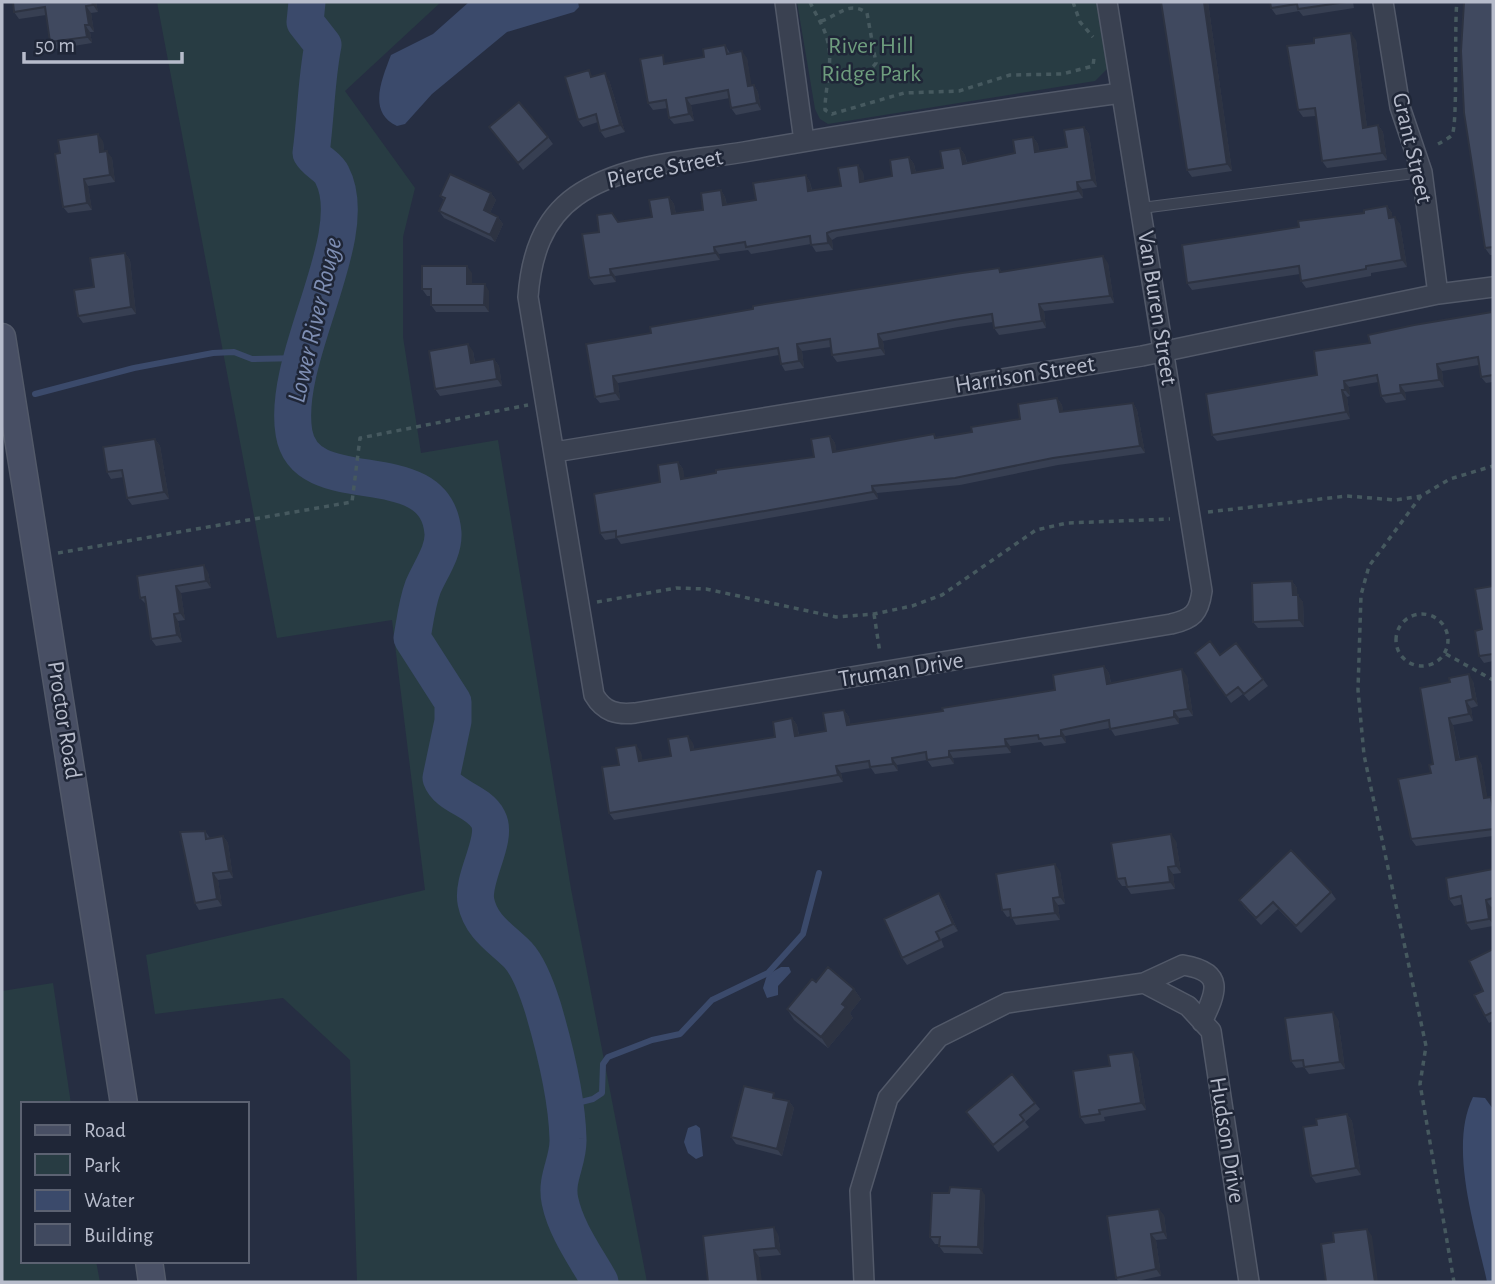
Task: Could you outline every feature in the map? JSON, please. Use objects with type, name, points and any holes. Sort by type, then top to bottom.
[{"type":"street","points":[[786,2],[804,141]]},
{"type":"street","name":"Van Buren Street","points":[[1107,2],[1202,591],[1195,614]]},
{"type":"street","name":"Grant Street","points":[[1383,2],[1400,107],[1422,172],[1438,294]]},
{"type":"street","name":"Pierce Street","points":[[605,708],[594,695],[528,297],[536,248],[562,208],[587,188],[619,174],[804,141],[1121,93]]},
{"type":"street","name":"Harrison Street","points":[[555,452],[1164,351],[1438,294],[1493,287]]},
{"type":"street","name":"Proctor Road","points":[[2,337],[39,556],[124,1102]]},
{"type":"street","name":"Truman Drive","points":[[605,708],[614,714],[635,713],[1171,624],[1188,620],[1195,614]]},
{"type":"street","points":[[864,1282],[860,1191],[888,1098],[939,1037],[1007,1003],[1144,984],[1183,965],[1207,972],[1215,982],[1216,994],[1202,1022]]},
{"type":"street","name":"Hudson Drive","points":[[1144,984],[1188,1006],[1211,1031],[1249,1282]]},
{"type":"street","points":[[149,1263],[152,1282]]},
{"type":"lane","points":[[1142,208],[1422,172]]},
{"type":"path","points":[[810,2],[821,21],[828,42],[829,69],[825,110],[832,114],[904,93],[959,91],[1010,75],[1078,72],[1093,65],[1095,54]]},
{"type":"path","points":[[1073,2],[1080,22],[1095,43]]},
{"type":"path","points":[[1438,144],[1452,135],[1457,121],[1454,65],[1457,2]]},
{"type":"path","points":[[821,21],[848,7],[862,9],[867,13],[876,63],[870,71],[857,76],[829,69]]},
{"type":"path","points":[[39,556],[352,502],[360,438],[545,402]]},
{"type":"path","points":[[579,606],[676,588],[706,589],[836,617],[874,614],[912,606],[942,595],[1035,530],[1067,523],[1190,516],[1347,496],[1395,500],[1421,496],[1450,479],[1493,466]]},
{"type":"path","points":[[1421,496],[1369,566],[1361,594],[1358,690],[1364,755],[1426,1046],[1420,1084],[1454,1282]]},
{"type":"path","points":[[874,614],[880,659]]},
{"type":"path","points":[[1420,614],[1433,617],[1444,626],[1447,638],[1445,654],[1429,665],[1417,666],[1406,661],[1398,652],[1396,639],[1399,627],[1408,617],[1420,614]]},
{"type":"path","points":[[1445,654],[1493,680]]},
{"type":"green space","points":[[157,2],[441,2],[345,91],[415,188],[403,237],[403,337],[421,453],[498,440],[571,889],[647,1282],[357,1282],[350,1060],[283,998],[155,1014],[146,955],[425,890],[392,620],[277,638]]},
{"type":"green space","name":"River Hill Ridge Park","points":[[797,2],[1099,2],[1108,68],[1095,81],[828,124],[820,119],[815,109]]},
{"type":"green space","points":[[53,983],[71,1102],[21,1102],[21,1263],[96,1263],[100,1282],[2,1282],[2,991]]},
{"type":"water","points":[[469,2],[578,2],[579,7],[574,12],[507,32],[432,94],[405,124],[397,126],[382,112],[379,94],[391,55],[433,34]]},
{"type":"water","points":[[781,967],[789,967],[791,972],[778,986],[778,995],[767,998],[763,988],[767,975]]},
{"type":"water","points":[[1473,1097],[1485,1098],[1493,1109],[1493,1282],[1487,1282],[1466,1189],[1463,1140],[1466,1117]]},
{"type":"water","points":[[696,1125],[700,1128],[703,1156],[696,1159],[688,1153],[684,1142],[688,1128]]},
{"type":"building","points":[[13,2],[92,2],[93,5],[86,6],[89,25],[85,25],[87,37],[50,42],[45,7],[14,12]]},
{"type":"building","points":[[1161,2],[1204,2],[1227,164],[1187,170]]},
{"type":"building","points":[[1270,2],[1346,2],[1298,9],[1297,4],[1271,8]]},
{"type":"building","points":[[1464,2],[1493,2],[1493,247],[1485,248],[1464,113],[1461,51]]},
{"type":"building","points":[[1351,33],[1363,128],[1378,125],[1382,153],[1322,161],[1315,108],[1298,110],[1287,46],[1314,43],[1314,38]]},
{"type":"building","points":[[725,45],[727,54],[742,51],[748,86],[754,85],[757,103],[731,108],[728,90],[686,98],[689,114],[669,118],[666,100],[648,103],[640,59],[663,55],[664,64],[704,57],[703,49]]},
{"type":"building","points":[[589,70],[591,77],[605,73],[620,125],[600,131],[596,114],[578,120],[565,77]]},
{"type":"building","points":[[519,102],[548,137],[518,163],[489,127]]},
{"type":"building","points":[[1084,127],[1092,180],[1077,182],[1078,191],[832,231],[827,233],[828,243],[811,245],[810,236],[746,247],[745,242],[714,247],[715,253],[610,269],[611,275],[589,278],[582,234],[599,232],[597,215],[612,213],[618,222],[652,217],[649,200],[669,197],[672,214],[703,210],[701,193],[721,190],[723,205],[756,200],[753,183],[806,175],[808,191],[841,186],[838,168],[858,165],[860,182],[892,176],[890,160],[909,157],[912,173],[943,168],[940,151],[960,148],[963,164],[1015,153],[1013,140],[1033,137],[1035,152],[1067,147],[1064,130]]},
{"type":"building","points":[[98,134],[100,152],[107,151],[110,175],[84,179],[87,203],[63,207],[55,154],[60,153],[58,140]]},
{"type":"building","points":[[450,174],[491,193],[484,210],[498,217],[490,235],[439,211],[445,198],[440,196]]},
{"type":"building","points":[[1387,206],[1389,218],[1395,217],[1402,260],[1301,281],[1299,266],[1187,283],[1182,245],[1299,227],[1298,221],[1364,213],[1364,210]]},
{"type":"building","points":[[125,253],[131,307],[78,316],[74,290],[94,287],[90,258]]},
{"type":"building","points":[[1103,256],[1110,296],[1039,304],[1042,321],[994,328],[992,314],[954,320],[878,334],[880,348],[832,355],[830,339],[797,344],[799,361],[781,364],[778,348],[613,376],[615,393],[595,397],[586,344],[651,333],[650,327],[753,309],[753,306],[962,273],[999,268],[1000,272]]},
{"type":"building","points":[[422,266],[467,266],[467,284],[485,284],[484,305],[431,305],[431,289],[422,289]]},
{"type":"building","points":[[1492,312],[1493,375],[1481,377],[1478,357],[1437,364],[1439,380],[1400,385],[1401,393],[1381,396],[1377,375],[1344,381],[1345,390],[1342,390],[1346,412],[1212,435],[1206,394],[1317,375],[1314,351],[1370,343],[1368,335]]},
{"type":"building","points":[[468,344],[471,363],[494,359],[497,379],[435,389],[429,351]]},
{"type":"building","points":[[1057,398],[1060,412],[1133,403],[1140,446],[1053,458],[955,478],[872,486],[873,492],[616,537],[616,531],[600,533],[594,494],[660,482],[658,465],[678,462],[681,479],[716,473],[716,470],[814,457],[811,439],[830,436],[833,452],[934,434],[935,438],[972,432],[971,427],[1020,419],[1018,404]]},
{"type":"building","points":[[155,439],[164,492],[127,498],[122,470],[107,472],[103,447]]},
{"type":"building","points":[[204,565],[206,581],[176,586],[180,613],[174,614],[177,635],[151,639],[145,597],[140,598],[137,576]]},
{"type":"building","points":[[1292,581],[1293,595],[1298,595],[1299,620],[1253,622],[1252,583]]},
{"type":"building","points":[[1493,586],[1493,654],[1479,656],[1475,631],[1482,629],[1475,589]]},
{"type":"building","points":[[1210,641],[1220,655],[1236,643],[1263,679],[1244,694],[1238,687],[1226,696],[1195,653]]},
{"type":"building","points":[[1104,666],[1107,684],[1182,669],[1188,709],[1174,711],[1174,717],[1110,729],[1109,720],[1061,730],[1061,736],[1039,739],[1038,735],[1005,739],[1006,746],[949,751],[949,757],[927,760],[926,752],[892,758],[893,764],[870,767],[869,761],[836,766],[838,775],[609,813],[602,767],[619,765],[616,748],[636,745],[639,761],[671,756],[668,739],[688,736],[691,750],[775,737],[773,722],[792,718],[795,736],[826,731],[823,713],[844,710],[847,725],[943,711],[942,708],[1055,690],[1053,675]]},
{"type":"building","points":[[1469,674],[1473,699],[1466,701],[1469,714],[1449,718],[1456,760],[1477,756],[1484,798],[1491,797],[1493,829],[1411,839],[1398,779],[1431,773],[1429,765],[1433,764],[1420,688],[1450,682],[1449,678]]},
{"type":"building","points":[[205,831],[206,839],[223,836],[229,871],[213,873],[217,899],[195,903],[180,832]]},
{"type":"building","points":[[1171,834],[1176,866],[1168,867],[1170,882],[1127,887],[1125,878],[1117,879],[1111,843]]},
{"type":"building","points":[[1291,850],[1331,892],[1296,926],[1273,902],[1256,918],[1239,900]]},
{"type":"building","points":[[1055,864],[1060,897],[1053,898],[1055,913],[1011,918],[1010,909],[1002,910],[996,874]]},
{"type":"building","points":[[1493,869],[1493,898],[1486,900],[1489,919],[1466,923],[1461,896],[1449,899],[1446,878]]},
{"type":"building","points":[[939,893],[953,924],[936,932],[940,940],[902,958],[884,919]]},
{"type":"building","points":[[1493,949],[1493,1012],[1485,1016],[1474,995],[1483,991],[1469,961]]},
{"type":"building","points":[[828,967],[854,989],[842,1004],[846,1007],[821,1037],[787,1009],[812,979],[816,982]]},
{"type":"building","points":[[1333,1012],[1340,1062],[1304,1067],[1303,1060],[1291,1061],[1285,1018]]},
{"type":"building","points":[[1133,1052],[1141,1103],[1099,1110],[1100,1114],[1080,1117],[1073,1071],[1110,1066],[1108,1055]]},
{"type":"building","points":[[1012,1074],[1035,1103],[1020,1115],[1024,1120],[993,1145],[966,1112]]},
{"type":"building","points":[[744,1086],[774,1093],[773,1098],[789,1101],[777,1149],[731,1137]]},
{"type":"building","points":[[1347,1114],[1356,1168],[1311,1176],[1303,1127],[1317,1125],[1316,1119]]},
{"type":"building","points":[[950,1187],[981,1189],[978,1247],[939,1246],[940,1237],[930,1237],[932,1193],[949,1193]]},
{"type":"building","points":[[1159,1209],[1163,1232],[1151,1234],[1156,1269],[1116,1278],[1107,1216]]},
{"type":"building","points":[[774,1227],[776,1248],[754,1250],[758,1282],[708,1282],[703,1236]]},
{"type":"building","points":[[1367,1229],[1375,1282],[1326,1282],[1321,1244],[1334,1242],[1333,1233]]},
{"type":"waterway","name":"Lower River Rouge","points":[[307,2],[305,22],[323,45],[311,153],[332,175],[339,200],[338,230],[331,263],[299,369],[293,403],[294,433],[304,455],[321,467],[396,483],[418,492],[435,508],[443,540],[421,593],[412,638],[453,702],[453,721],[441,778],[450,790],[477,807],[488,819],[490,837],[477,882],[476,902],[487,925],[522,960],[541,1002],[560,1073],[567,1123],[568,1147],[559,1185],[560,1201],[572,1233],[600,1282]]},
{"type":"waterway","points":[[35,394],[134,368],[213,353],[234,352],[252,359],[301,358]]},
{"type":"waterway","points":[[565,1106],[593,1099],[602,1093],[603,1064],[608,1057],[652,1040],[680,1034],[712,1000],[768,973],[803,934],[819,873]]}]
